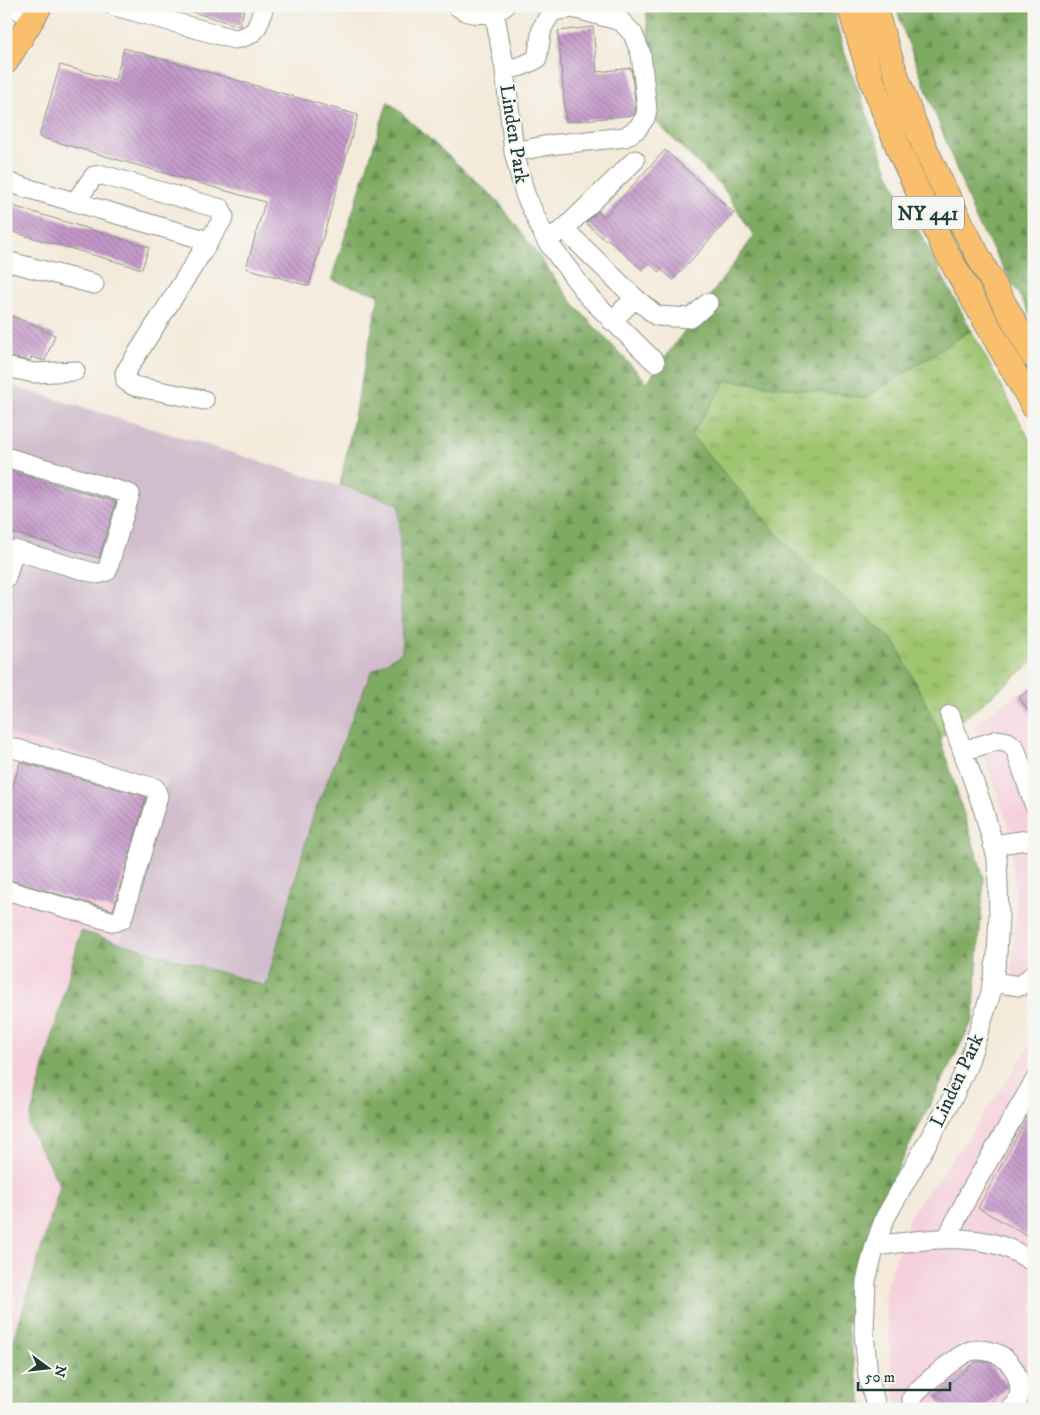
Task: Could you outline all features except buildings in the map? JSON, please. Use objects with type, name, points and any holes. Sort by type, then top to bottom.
[{"type":"main road","name":"NY 441","points":[[849,6],[876,90],[900,150],[940,239],[1034,407]]},
{"type":"main road","name":"NY 441","points":[[874,6],[914,123],[938,177],[963,229],[1034,358]]},
{"type":"main road","points":[[6,62],[36,13]]},
{"type":"street","points":[[13,6],[36,13]]},
{"type":"street","points":[[115,6],[234,39],[247,37],[258,26],[264,6]]},
{"type":"street","name":"Linden Park","points":[[457,6],[475,14],[490,13],[500,9],[514,152],[526,194],[546,240],[589,297],[655,362]]},
{"type":"street","points":[[505,70],[537,60],[542,28],[552,11],[573,8],[621,21],[633,34],[641,54],[647,110],[645,118],[637,129],[626,137],[549,145],[514,152]]},
{"type":"street","points":[[546,240],[564,229],[635,160]]},
{"type":"street","points":[[75,202],[94,176],[103,175],[221,209],[224,217],[125,373],[126,381],[134,386],[204,400]]},
{"type":"street","points":[[6,182],[209,241]]},
{"type":"street","points":[[564,229],[635,298],[657,316],[691,318],[708,303]]},
{"type":"street","points":[[6,261],[94,284]]},
{"type":"street","points":[[612,321],[635,298]]},
{"type":"street","points":[[6,367],[34,373],[75,371]]},
{"type":"street","points":[[6,457],[130,494],[108,571],[98,574],[14,550],[6,578]]},
{"type":"street","name":"Linden Park","points":[[877,1409],[868,1376],[864,1332],[866,1281],[875,1246],[885,1218],[954,1095],[968,1064],[980,1029],[997,956],[999,915],[996,858],[983,808],[950,715]]},
{"type":"street","points":[[962,750],[998,740],[1008,742],[1015,748],[1034,804]]},
{"type":"street","points":[[6,746],[155,788],[158,796],[122,918],[118,921],[114,922],[6,890]]},
{"type":"street","points":[[993,845],[1034,839]]},
{"type":"street","points":[[992,982],[1020,986],[1034,974]]},
{"type":"street","points":[[947,1238],[970,1192],[1034,1082]]},
{"type":"street","points":[[875,1246],[960,1238],[999,1245],[1034,1262]]},
{"type":"street","points":[[912,1409],[912,1398],[917,1391],[960,1356],[971,1351],[996,1353],[1004,1357],[1011,1366],[1020,1384],[1018,1400],[1011,1409]]},
{"type":"shaded area","points":[[6,384],[399,504],[402,652],[371,672],[312,819],[266,986],[120,943],[167,779],[6,733]]},
{"type":"shaded area","points":[[1034,682],[1034,998],[1010,997],[1017,907],[1008,824],[973,725]]},
{"type":"shaded area","points":[[6,733],[168,779],[120,943],[81,931],[28,1125],[60,1186],[12,1346],[6,1345]]},
{"type":"shaded area","points":[[1034,1040],[1034,1409],[897,1409],[884,1294],[910,1215],[968,1138]]},
{"type":"green space","points":[[646,6],[832,6],[842,46],[890,176],[971,330],[866,398],[727,380],[691,435],[803,563],[894,641],[935,722],[984,878],[973,1020],[871,1221],[847,1328],[863,1409],[6,1409],[6,1345],[12,1346],[60,1186],[28,1126],[81,931],[266,986],[312,819],[371,672],[402,652],[399,504],[340,485],[379,295],[331,280],[388,101],[498,201],[576,307],[647,382],[754,236],[724,189],[655,121]]},
{"type":"green space","points":[[896,6],[1034,6],[1034,321],[976,220],[901,24]]},
{"type":"green space","points":[[971,330],[1034,448],[1034,661],[940,738],[935,722],[894,641],[803,563],[691,435],[727,380],[866,398]]}]
